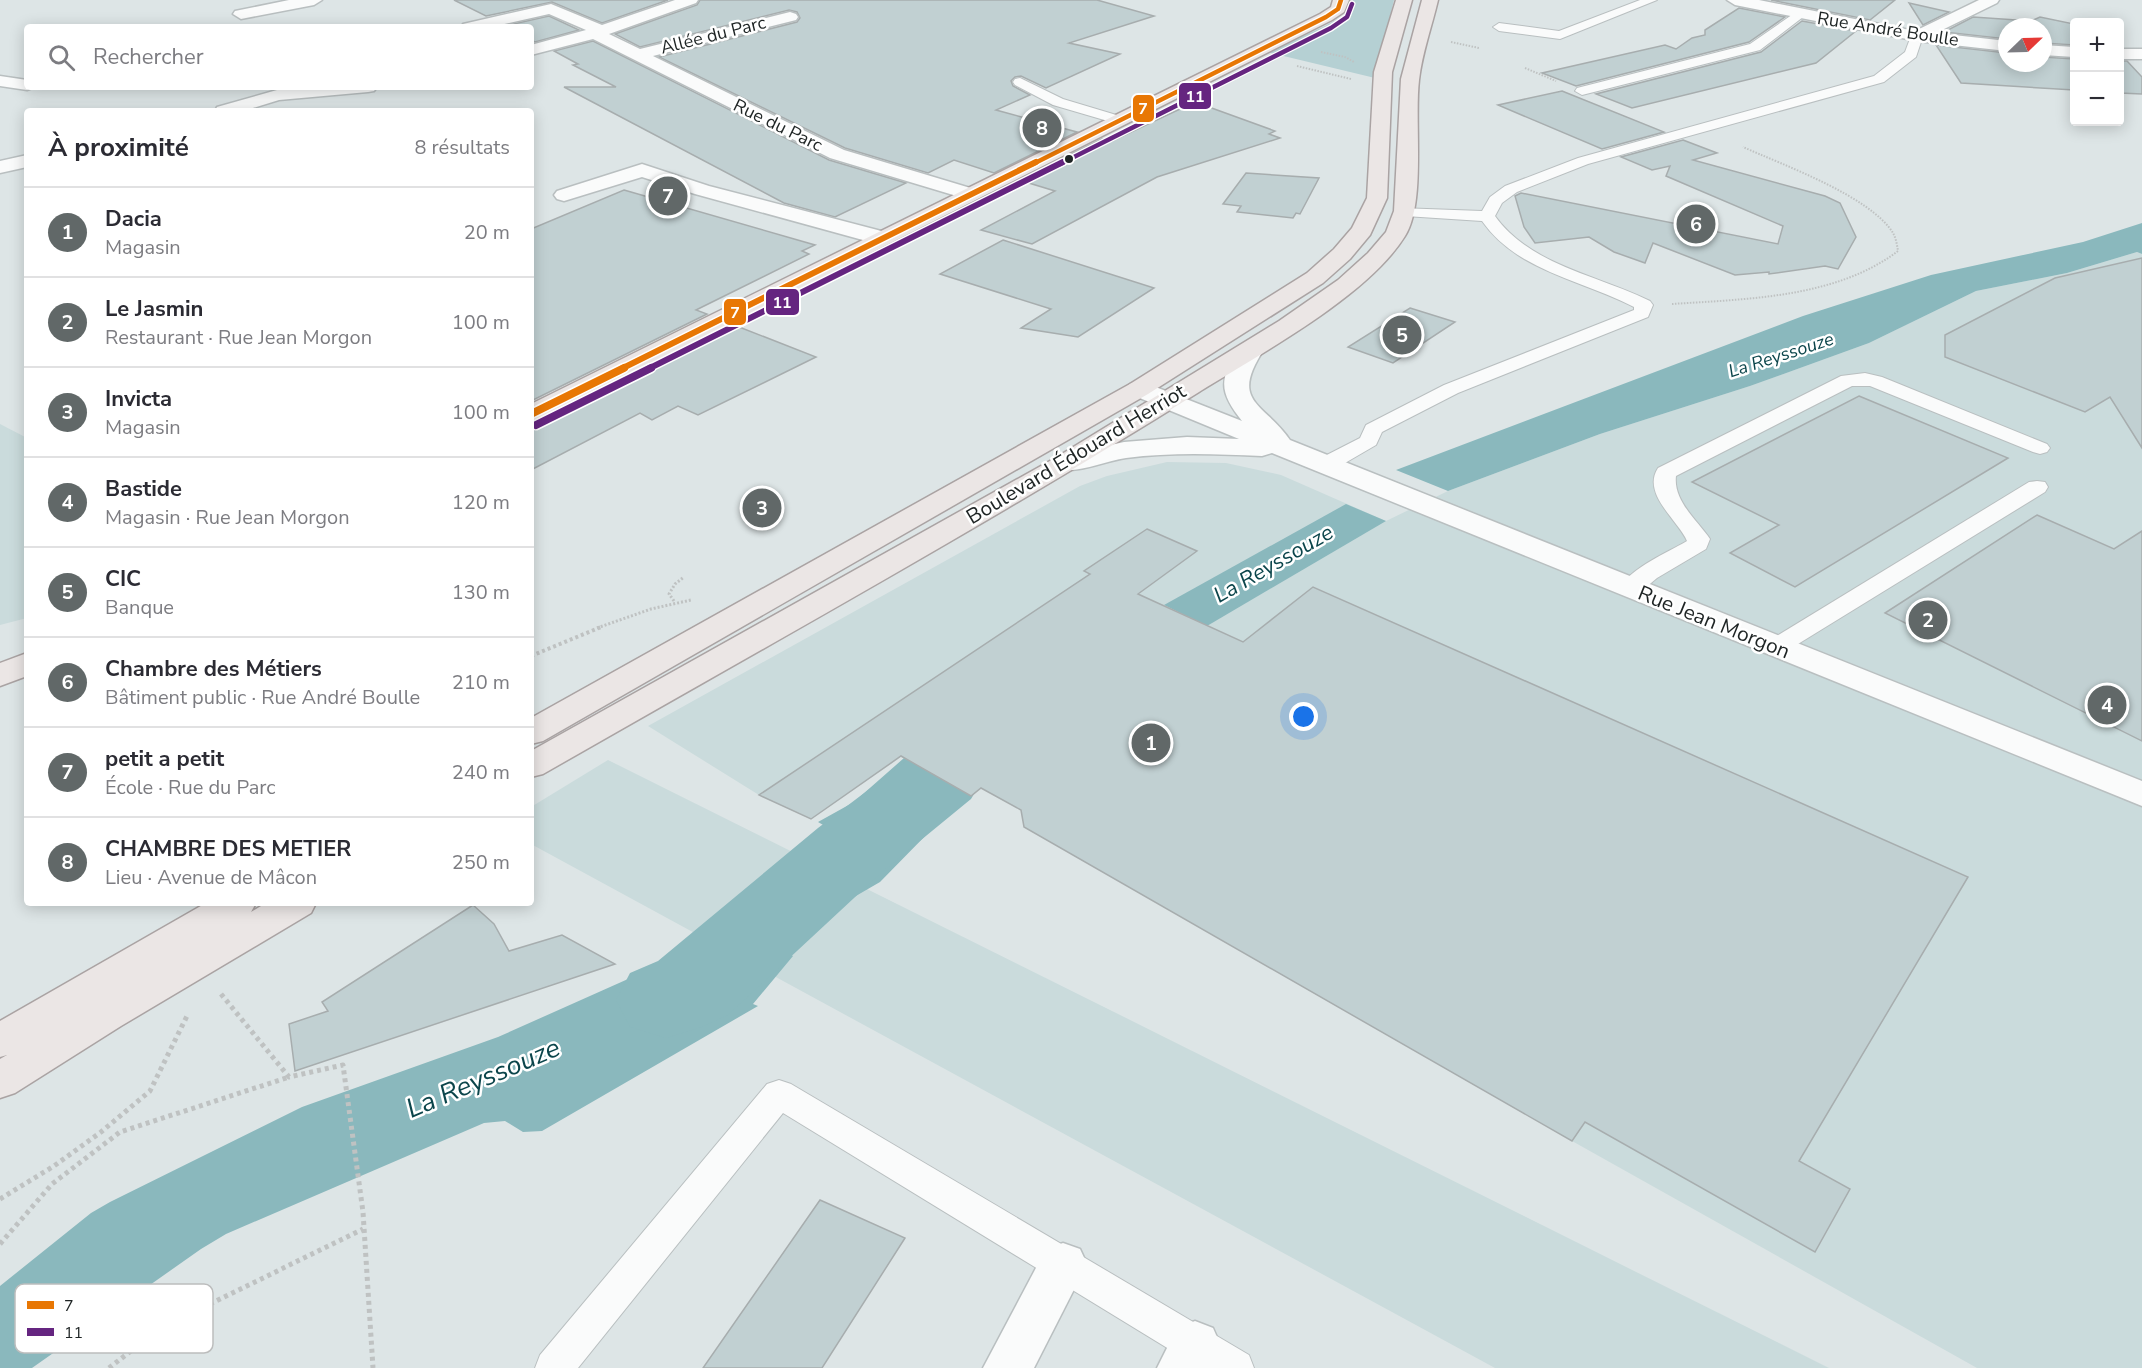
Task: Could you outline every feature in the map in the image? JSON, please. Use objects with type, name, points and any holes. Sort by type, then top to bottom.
[{"type":"main road","points":[[534,412],[1326,16],[1338,9],[1341,0]]},
{"type":"main road","name":"Boulevard Édouard Herriot","points":[[534,731],[1139,389],[1315,278],[1342,254],[1362,230],[1377,198],[1383,72],[1404,0]]},
{"type":"main road","name":"Boulevard Édouard Herriot","points":[[534,764],[1067,463],[1253,348],[1346,285],[1376,258],[1396,234],[1405,211],[1410,79],[1430,0]]},
{"type":"main road","points":[[0,676],[24,664]]},
{"type":"main road","points":[[0,1041],[232,906]]},
{"type":"main road","points":[[0,1081],[106,1015],[204,968],[293,906]]},
{"type":"street","points":[[241,14],[314,0]]},
{"type":"street","points":[[534,49],[598,32],[690,0]]},
{"type":"street","name":"Rue André Boulle","points":[[1735,0],[1917,36],[1998,45]]},
{"type":"street","points":[[1917,36],[1991,0]]},
{"type":"street","name":"Rue du Parc","points":[[483,24],[551,9],[752,114],[837,154],[970,194]]},
{"type":"street","name":"Allée du Parc","points":[[638,55],[790,17]]},
{"type":"street","points":[[2052,51],[2070,52]]},
{"type":"street","points":[[2124,54],[2142,54]]},
{"type":"street","points":[[0,81],[24,85]]},
{"type":"street","points":[[232,108],[275,91],[298,90]]},
{"type":"street","points":[[275,91],[304,108]]},
{"type":"street","points":[[0,167],[24,161]]},
{"type":"street","points":[[564,195],[642,170],[702,190],[881,238]]},
{"type":"street","name":"Rue Jean Morgon","points":[[1253,348],[1238,373],[1237,395],[1261,426],[1286,449]]},
{"type":"street","name":"Rue Jean Morgon","points":[[1139,389],[2142,794]]},
{"type":"street","name":"Rue Jean Morgon","points":[[1067,463],[1124,450],[1187,445],[1286,449]]},
{"type":"street","points":[[1008,1368],[1063,1264]]},
{"type":"lane","points":[[1498,27],[1560,35],[1651,0]]},
{"type":"lane","points":[[1582,91],[1755,47],[1799,14]]},
{"type":"lane","points":[[1487,216],[1496,200],[1511,189],[1583,161],[1879,79],[1911,54],[1917,36]]},
{"type":"lane","points":[[1020,82],[1058,102],[1118,120]]},
{"type":"lane","points":[[1405,211],[1487,216]]},
{"type":"lane","points":[[1325,465],[1368,441],[1373,429],[1451,389],[1642,313],[1644,305],[1522,251],[1498,231],[1487,216]]},
{"type":"lane","points":[[1631,588],[1649,573],[1698,544],[1699,539],[1666,492],[1664,481],[1666,473],[1848,380],[1875,381],[2040,448]]},
{"type":"lane","points":[[1776,647],[2037,487]]},
{"type":"lane","points":[[554,1368],[779,1094],[1063,1264],[1188,1356],[1235,1368]]},
{"type":"path","points":[[1421,36],[1476,47],[1486,52]]},
{"type":"path","points":[[1313,51],[1345,57],[1361,66],[1383,72]]},
{"type":"path","points":[[1292,65],[1334,73],[1356,81]]},
{"type":"path","points":[[1644,305],[1777,295],[1864,272],[1890,260],[1898,251],[1896,238],[1890,228],[1864,206],[1705,128]]},
{"type":"path","points":[[534,655],[601,627],[674,602],[669,594],[671,589],[684,577]]},
{"type":"path","points":[[204,968],[214,986],[289,1077]]},
{"type":"path","points":[[0,1199],[54,1166],[92,1139],[150,1091],[204,968]]},
{"type":"path","points":[[0,1244],[52,1184],[120,1132],[289,1077],[343,1065],[363,1212],[373,1368]]},
{"type":"path","points":[[213,1303],[363,1229]]},
{"type":"path","points":[[109,1368],[128,1353]]},
{"type":"shaded area","points":[[1353,0],[1394,0],[1375,78],[1267,52],[1323,27],[1352,11]]},
{"type":"shaded area","points":[[2137,252],[2142,254],[2142,1368],[1977,1368],[1572,1141],[1024,827],[1021,810],[981,788],[971,796],[901,757],[811,819],[759,795],[648,726],[1080,486],[1107,476],[1167,462],[1226,463],[1281,475],[1386,521],[1448,491],[1600,434],[1750,386],[1869,343],[1976,291],[2067,273]]},
{"type":"shaded area","points":[[0,424],[24,436],[24,619],[0,625]]},
{"type":"shaded area","points":[[608,760],[1829,1368],[1495,1368],[534,846],[534,805]]},
{"type":"water","points":[[2142,223],[2142,254],[2137,252],[2067,273],[1976,291],[1869,343],[1750,386],[1600,434],[1448,491],[1396,470],[1803,316],[1931,275],[2083,242]]},
{"type":"water","points":[[1346,504],[1386,521],[1207,626],[1164,605]]},
{"type":"water","points":[[904,758],[971,796],[930,831],[880,882],[830,911],[772,881],[832,830],[818,822],[854,802]]},
{"type":"water","points":[[727,920],[793,956],[753,1004],[758,1006],[542,1131],[523,1132],[505,1121],[484,1123],[226,1234],[151,1284],[15,1284],[15,1353],[53,1353],[32,1368],[0,1368],[0,1286],[91,1213],[302,1107],[498,1037],[637,975],[659,969],[687,954]]},
{"type":"building","points":[[454,0],[668,0],[602,23],[552,2],[486,16]]},
{"type":"building","points":[[700,0],[1097,0],[1154,16],[1069,43],[1120,54],[1046,88],[1021,76],[1015,77],[1011,81],[1013,86],[1030,95],[996,110],[1077,132],[994,173],[954,160],[928,173],[845,148],[659,57],[797,22],[800,18],[797,12],[789,10],[640,47],[615,34],[697,5]]},
{"type":"building","points":[[1771,0],[1895,0],[1870,20]]},
{"type":"building","points":[[1909,3],[1949,12],[1923,25]]},
{"type":"building","points":[[1739,8],[1785,17],[1749,42],[1576,86],[1542,73],[1665,45],[1676,49],[1692,38],[1705,35],[1705,30]]},
{"type":"building","points":[[549,16],[579,30],[535,42],[534,24],[514,24]]},
{"type":"building","points":[[1973,17],[1998,19],[1998,38],[1944,32]]},
{"type":"building","points":[[2052,19],[2070,23],[2070,45],[2052,44]]},
{"type":"building","points":[[1802,21],[1856,31],[1816,63],[1632,108],[1596,94],[1761,52]]},
{"type":"building","points":[[593,41],[829,160],[906,183],[835,217],[784,203],[564,87],[616,87],[573,65],[578,64],[554,51]]},
{"type":"building","points":[[1936,45],[1998,52],[1998,72],[2052,72],[2052,58],[2070,59],[2070,90],[1961,83]]},
{"type":"building","points":[[2124,61],[2127,61],[2142,77],[2142,94],[2124,93]]},
{"type":"building","points":[[1562,91],[1664,132],[1602,149],[1498,105]]},
{"type":"building","points":[[1195,102],[1275,131],[1269,134],[1280,138],[1157,177],[1032,244],[981,230],[1055,191],[1019,180],[1102,139],[1112,141]]},
{"type":"building","points":[[1683,140],[1717,153],[1693,160],[1825,196],[1840,203],[1856,237],[1838,269],[1825,266],[1769,274],[1769,272],[1735,275],[1653,243],[1645,263],[1614,252],[1589,237],[1535,243],[1524,227],[1515,196],[1521,193],[1778,244],[1783,226],[1666,176],[1670,166],[1652,170],[1621,157]]},
{"type":"building","points":[[1246,173],[1319,178],[1300,214],[1296,213],[1293,218],[1237,212],[1241,206],[1223,204]]},
{"type":"building","points":[[624,190],[815,245],[802,251],[809,254],[696,310],[707,314],[534,400],[534,228]]},
{"type":"building","points":[[1003,240],[1154,288],[1078,337],[1021,328],[1051,309],[940,274]]},
{"type":"building","points":[[2142,258],[2142,448],[2110,397],[2085,412],[1945,357],[1945,335],[2055,278]]},
{"type":"building","points":[[1410,308],[1455,322],[1393,363],[1348,347]]},
{"type":"building","points":[[734,325],[816,357],[698,415],[678,406],[652,420],[640,413],[534,468],[534,423],[541,422]]},
{"type":"building","points":[[1859,396],[2008,458],[1795,587],[1730,553],[1779,525],[1692,482]]},
{"type":"building","points":[[2037,515],[2114,549],[2142,531],[2142,741],[1885,613]]},
{"type":"building","points":[[1147,529],[1197,551],[1138,594],[1243,642],[1313,587],[1968,877],[1799,1161],[1850,1189],[1815,1252],[1585,1122],[1572,1141],[1024,827],[1021,810],[981,788],[971,796],[901,756],[811,819],[759,795],[1090,574],[1084,571]]},
{"type":"building","points":[[471,906],[494,924],[509,951],[562,935],[615,964],[295,1071],[289,1024],[328,1011],[322,1002]]},
{"type":"building","points":[[820,1200],[905,1238],[822,1368],[703,1368]]},
{"type":"waterway","name":"La Reyssouze","points":[[666,1000],[693,988],[850,850],[940,779]]},
{"type":"transit line","name":"7","points":[[534,413],[1326,17],[1338,9],[1341,0]]},
{"type":"transit line","name":"11","points":[[536,425],[1331,28],[1347,17],[1352,4]]},
{"type":"place","name":"CHAMBRE DES METIER","points":[[1042,128]]},
{"type":"place","name":"petit a petit","points":[[668,196]]},
{"type":"place","name":"Chambre des Métiers","points":[[1696,224]]},
{"type":"place","name":"CIC","points":[[1402,335]]},
{"type":"place","name":"Invicta","points":[[762,508]]},
{"type":"place","name":"Le Jasmin","points":[[1928,620]]},
{"type":"place","name":"Bastide","points":[[2107,705]]},
{"type":"place","name":"Dacia","points":[[1151,743]]}]
